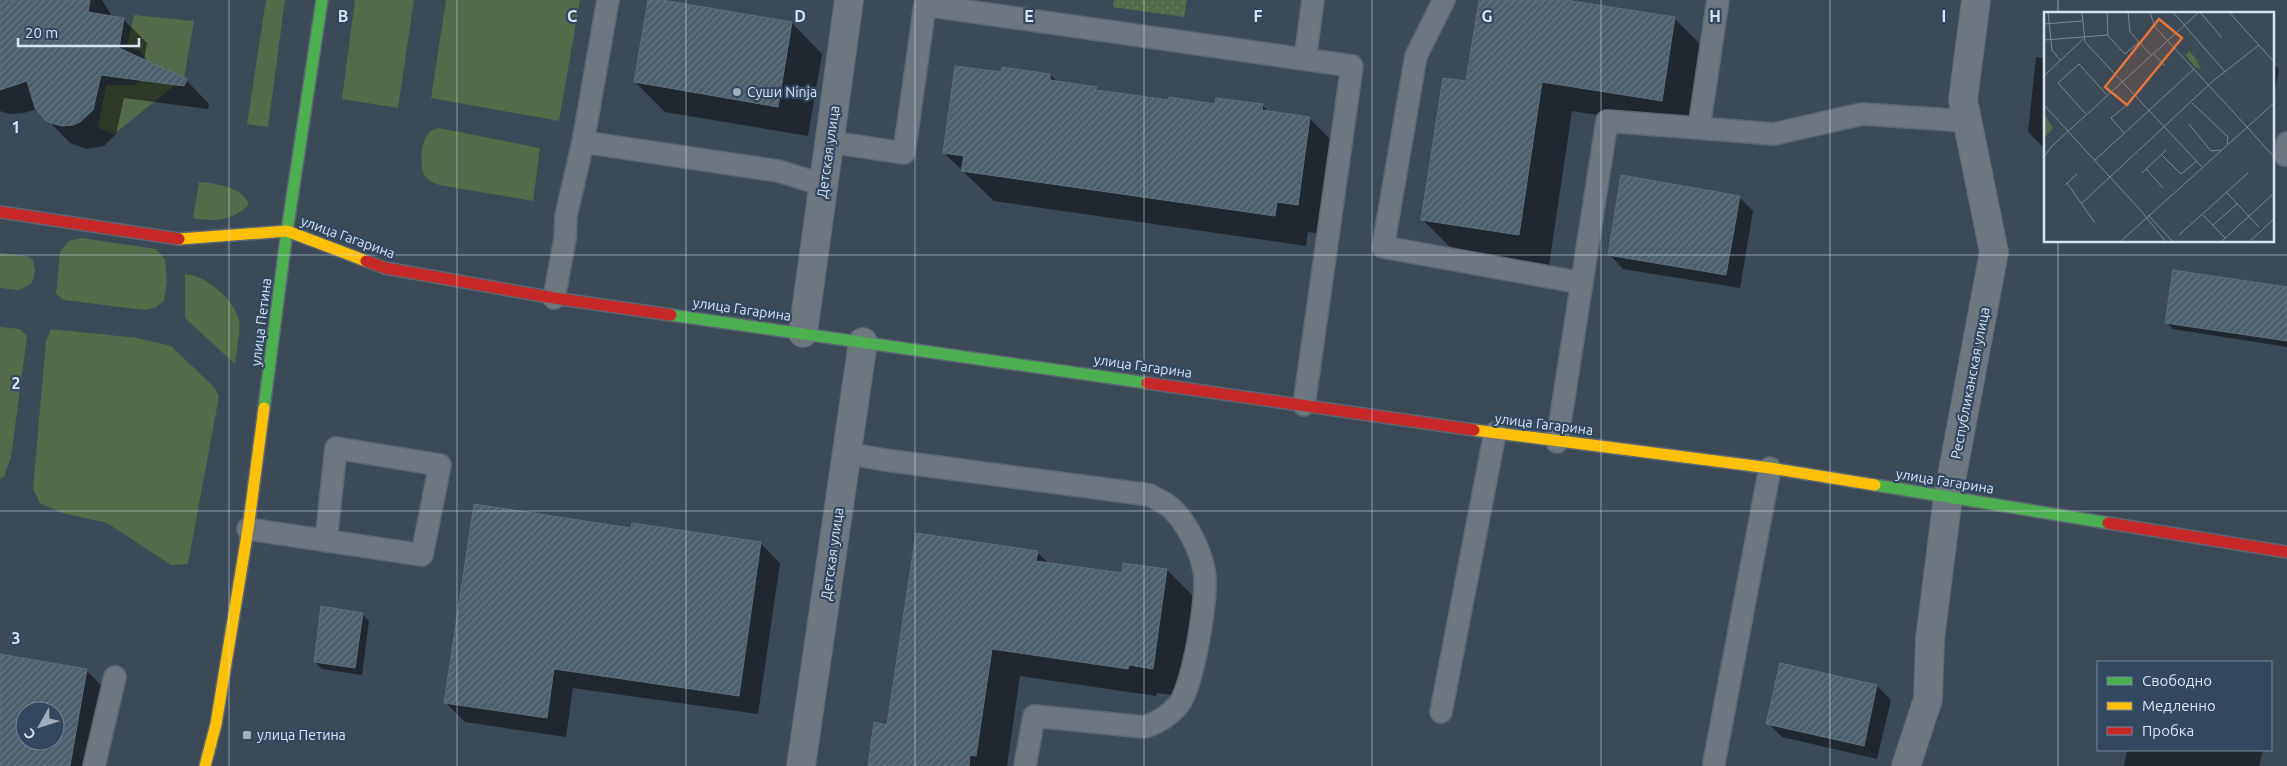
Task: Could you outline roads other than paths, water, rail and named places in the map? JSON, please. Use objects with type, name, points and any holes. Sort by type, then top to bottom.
[{"type":"street","name":"улица Петина","points":[[205,766],[216,724],[248,529],[287,231],[322,0]]},
{"type":"street","name":"Детская улица","points":[[803,333],[849,0]]},
{"type":"street","name":"Республиканская улица","points":[[1906,766],[1928,699],[1930,639],[1948,497],[1994,252],[1963,100],[1976,0]]},
{"type":"street","name":"улица Гагарина","points":[[0,212],[178,239],[287,231],[385,268],[554,298],[1557,442],[1770,468],[2287,552]]},
{"type":"street","name":"Детская улица","points":[[801,766],[863,342]]},
{"type":"lane","points":[[554,298],[565,239],[566,216],[583,142],[608,0]]},
{"type":"lane","points":[[1305,59],[1313,0]]},
{"type":"lane","points":[[1444,0],[1416,56],[1383,247],[1582,283]]},
{"type":"lane","points":[[1699,128],[1718,0]]},
{"type":"lane","points":[[830,142],[904,153],[925,3],[1352,66],[1304,406]]},
{"type":"lane","points":[[1557,442],[1607,121],[1774,134],[1862,114],[1967,122]]},
{"type":"lane","points":[[583,142],[778,172],[824,185]]},
{"type":"lane","points":[[2287,143],[2285,155],[2287,155]]},
{"type":"lane","points":[[1441,712],[1495,433]]},
{"type":"lane","points":[[248,529],[326,541],[422,555],[440,465],[336,448],[326,541]]},
{"type":"lane","points":[[846,453],[1150,495],[1170,506],[1186,527],[1198,550],[1204,571],[1205,593],[1190,683],[1179,704],[1168,715],[1154,724],[1144,727],[1034,716],[1024,766]]},
{"type":"lane","points":[[1714,762],[1770,468]]},
{"type":"lane","points":[[94,766],[116,677]]},
{"type":"place","name":"Суши Ninja","points":[[737,92]]},
{"type":"place","name":"улица Петина","points":[[247,735]]}]
